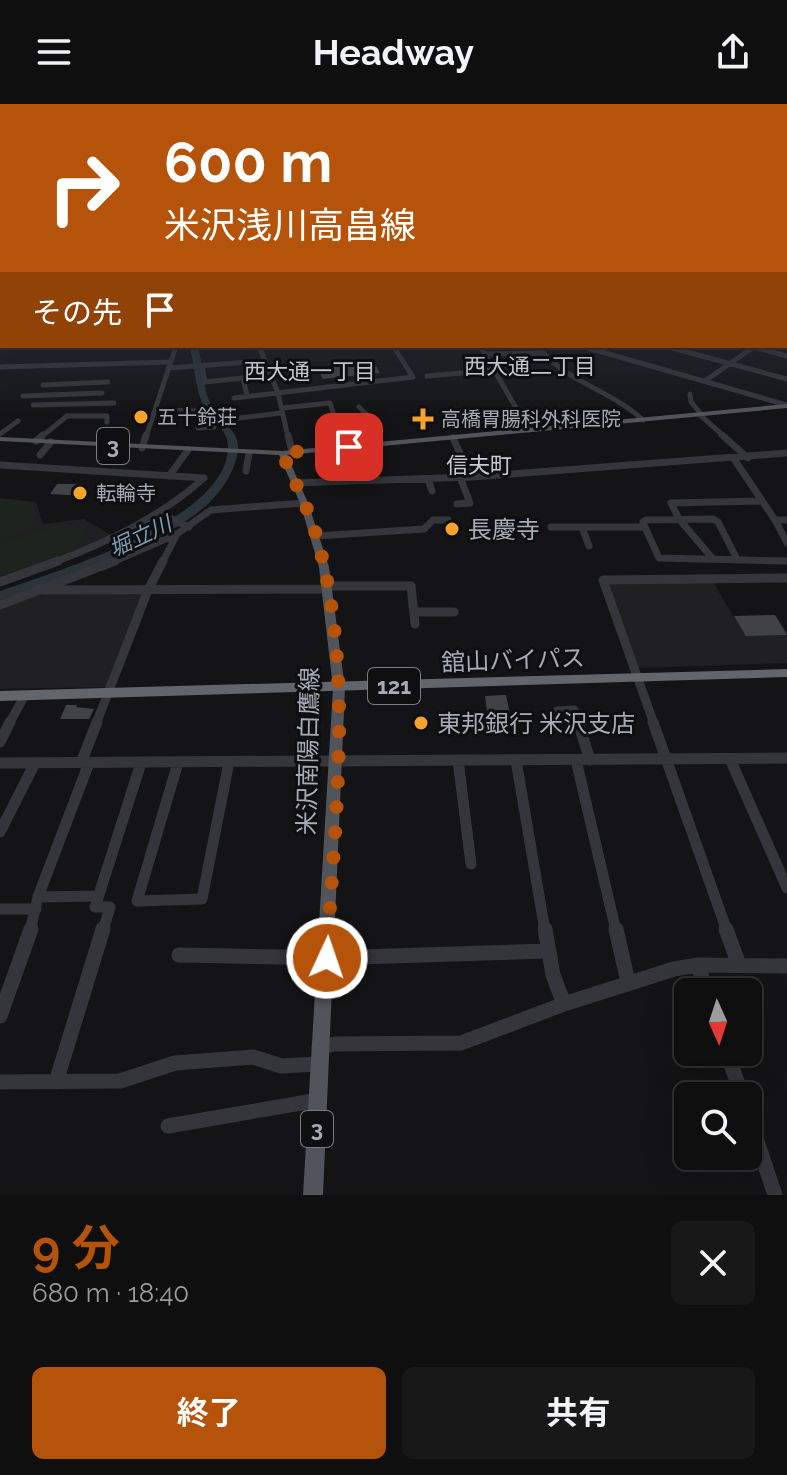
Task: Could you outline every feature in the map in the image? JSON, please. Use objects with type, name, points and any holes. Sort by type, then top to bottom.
[{"type":"highway","name":"舘山バイパス","points":[[0,696],[787,673]]},
{"type":"main road","points":[[287,452],[787,405]]},
{"type":"main road","name":"3","points":[[0,437],[142,448],[287,452]]},
{"type":"main road","name":"米沢南陽白鷹線","points":[[287,452],[295,483],[316,536],[327,587],[339,688],[313,1195]]},
{"type":"street","points":[[142,448],[175,348]]},
{"type":"street","points":[[260,348],[278,393],[287,452]]},
{"type":"street","points":[[234,398],[413,377],[394,348]]},
{"type":"street","points":[[481,348],[529,430]]},
{"type":"street","points":[[588,348],[787,405]]},
{"type":"street","points":[[599,351],[604,348]]},
{"type":"street","points":[[673,348],[787,379]]},
{"type":"street","points":[[705,381],[750,348]]},
{"type":"street","points":[[760,348],[787,356]]},
{"type":"street","points":[[485,354],[543,353],[557,367],[627,403],[643,420]]},
{"type":"street","points":[[0,367],[119,364],[202,367],[263,361]]},
{"type":"street","points":[[85,416],[119,364]]},
{"type":"street","points":[[202,367],[205,382],[243,378],[247,396]]},
{"type":"street","points":[[427,376],[495,370]]},
{"type":"street","points":[[43,385],[108,382]]},
{"type":"street","points":[[23,396],[102,393]]},
{"type":"street","points":[[690,394],[691,402],[701,415],[748,458]]},
{"type":"street","points":[[33,405],[114,403]]},
{"type":"street","points":[[231,419],[330,403],[333,412]]},
{"type":"street","points":[[359,407],[368,416],[378,444]]},
{"type":"street","points":[[155,410],[195,411],[200,416],[198,428],[214,427]]},
{"type":"street","points":[[36,441],[67,416],[107,416],[107,422]]},
{"type":"street","points":[[0,437],[18,421]]},
{"type":"street","points":[[453,438],[471,477]]},
{"type":"street","points":[[40,455],[51,442]]},
{"type":"street","points":[[169,476],[188,450]]},
{"type":"street","points":[[246,471],[247,452]]},
{"type":"street","points":[[295,483],[393,477],[471,477],[787,454]]},
{"type":"street","points":[[734,459],[787,543]]},
{"type":"street","points":[[0,465],[204,478],[187,496],[162,514],[87,550],[0,582]]},
{"type":"street","points":[[457,504],[470,503],[460,477]]},
{"type":"street","points":[[428,479],[432,491]]},
{"type":"street","points":[[713,559],[679,519],[671,503],[761,501]]},
{"type":"street","points":[[0,605],[99,568],[177,534],[211,510],[304,503]]},
{"type":"street","points":[[162,514],[187,526]]},
{"type":"street","points":[[737,559],[718,522],[679,519],[643,522],[659,558],[787,561]]},
{"type":"street","points":[[316,536],[424,529],[433,520],[448,520]]},
{"type":"street","points":[[775,520],[787,520]]},
{"type":"street","points":[[551,527],[645,527]]},
{"type":"street","points":[[582,527],[589,546]]},
{"type":"street","points":[[0,1016],[110,693],[148,590],[177,534]]},
{"type":"street","points":[[739,965],[603,580],[787,578]]},
{"type":"street","points":[[40,590],[411,586],[415,624]]},
{"type":"street","points":[[414,612],[454,612]]},
{"type":"street","points":[[0,742],[25,695]]},
{"type":"street","points":[[557,711],[574,710],[590,760]]},
{"type":"street","points":[[0,763],[787,758]]},
{"type":"street","points":[[730,759],[787,888]]},
{"type":"street","points":[[458,760],[471,864]]},
{"type":"street","points":[[516,760],[553,975],[564,1004]]},
{"type":"street","points":[[576,760],[628,982]]},
{"type":"street","points":[[178,763],[137,901],[202,899],[229,762]]},
{"type":"street","points":[[0,832],[35,763]]},
{"type":"street","points":[[56,1082],[110,907],[95,907],[141,763]]},
{"type":"street","points":[[0,909],[98,896]]},
{"type":"street","points":[[179,955],[327,958],[549,951]]},
{"type":"street","points":[[698,965],[702,978]]},
{"type":"street","points":[[0,1082],[120,1081],[175,1063],[253,1057],[281,1066],[318,1056],[335,1044],[461,1043],[628,982],[698,965],[787,966]]},
{"type":"street","points":[[168,1126],[319,1100]]},
{"type":"street","points":[[762,1156],[775,1195]]},
{"type":"shaded area","points":[[0,498],[36,502],[43,524],[84,519],[113,536],[0,580]]},
{"type":"shaded area","points":[[0,499],[31,502],[36,516],[22,532],[0,540]]},
{"type":"shaded area","points":[[58,525],[81,528],[85,538],[69,551],[0,576],[0,544]]},
{"type":"shaded area","points":[[712,580],[733,616],[776,615],[787,632],[787,663],[637,668],[604,581]]},
{"type":"shaded area","points":[[145,593],[110,687],[0,689],[0,608],[37,594]]},
{"type":"building","points":[[365,363],[367,367],[376,366],[380,373],[323,379],[318,369]]},
{"type":"building","name":"転輪寺","points":[[57,484],[78,484],[75,488],[89,489],[85,496],[50,494]]},
{"type":"building","points":[[775,615],[787,635],[746,636],[734,616]]},
{"type":"building","points":[[506,695],[512,724],[489,725],[485,696]]},
{"type":"building","points":[[66,705],[94,709],[89,719],[60,719]]},
{"type":"waterway","name":"堀立川","points":[[0,596],[99,559],[174,523],[204,501],[225,477],[233,450],[231,437],[205,401],[194,348]]},
{"type":"place","name":"五十鈴荘","points":[[141,417]]},
{"type":"place","name":"高橋胃腸科外科医院","points":[[423,419]]},
{"type":"place","name":"転輪寺","points":[[80,493]]},
{"type":"place","name":"長慶寺","points":[[452,529]]},
{"type":"place","name":"東邦銀行 米沢支店","points":[[421,723]]},
{"type":"district","name":"西大通二丁目","points":[[530,366]]},
{"type":"district","name":"西大通一丁目","points":[[310,371]]},
{"type":"district","name":"信夫町","points":[[479,465]]},
{"type":"route","points":[[327,958],[339,688],[324,567],[304,503],[282,453],[349,447]]}]
